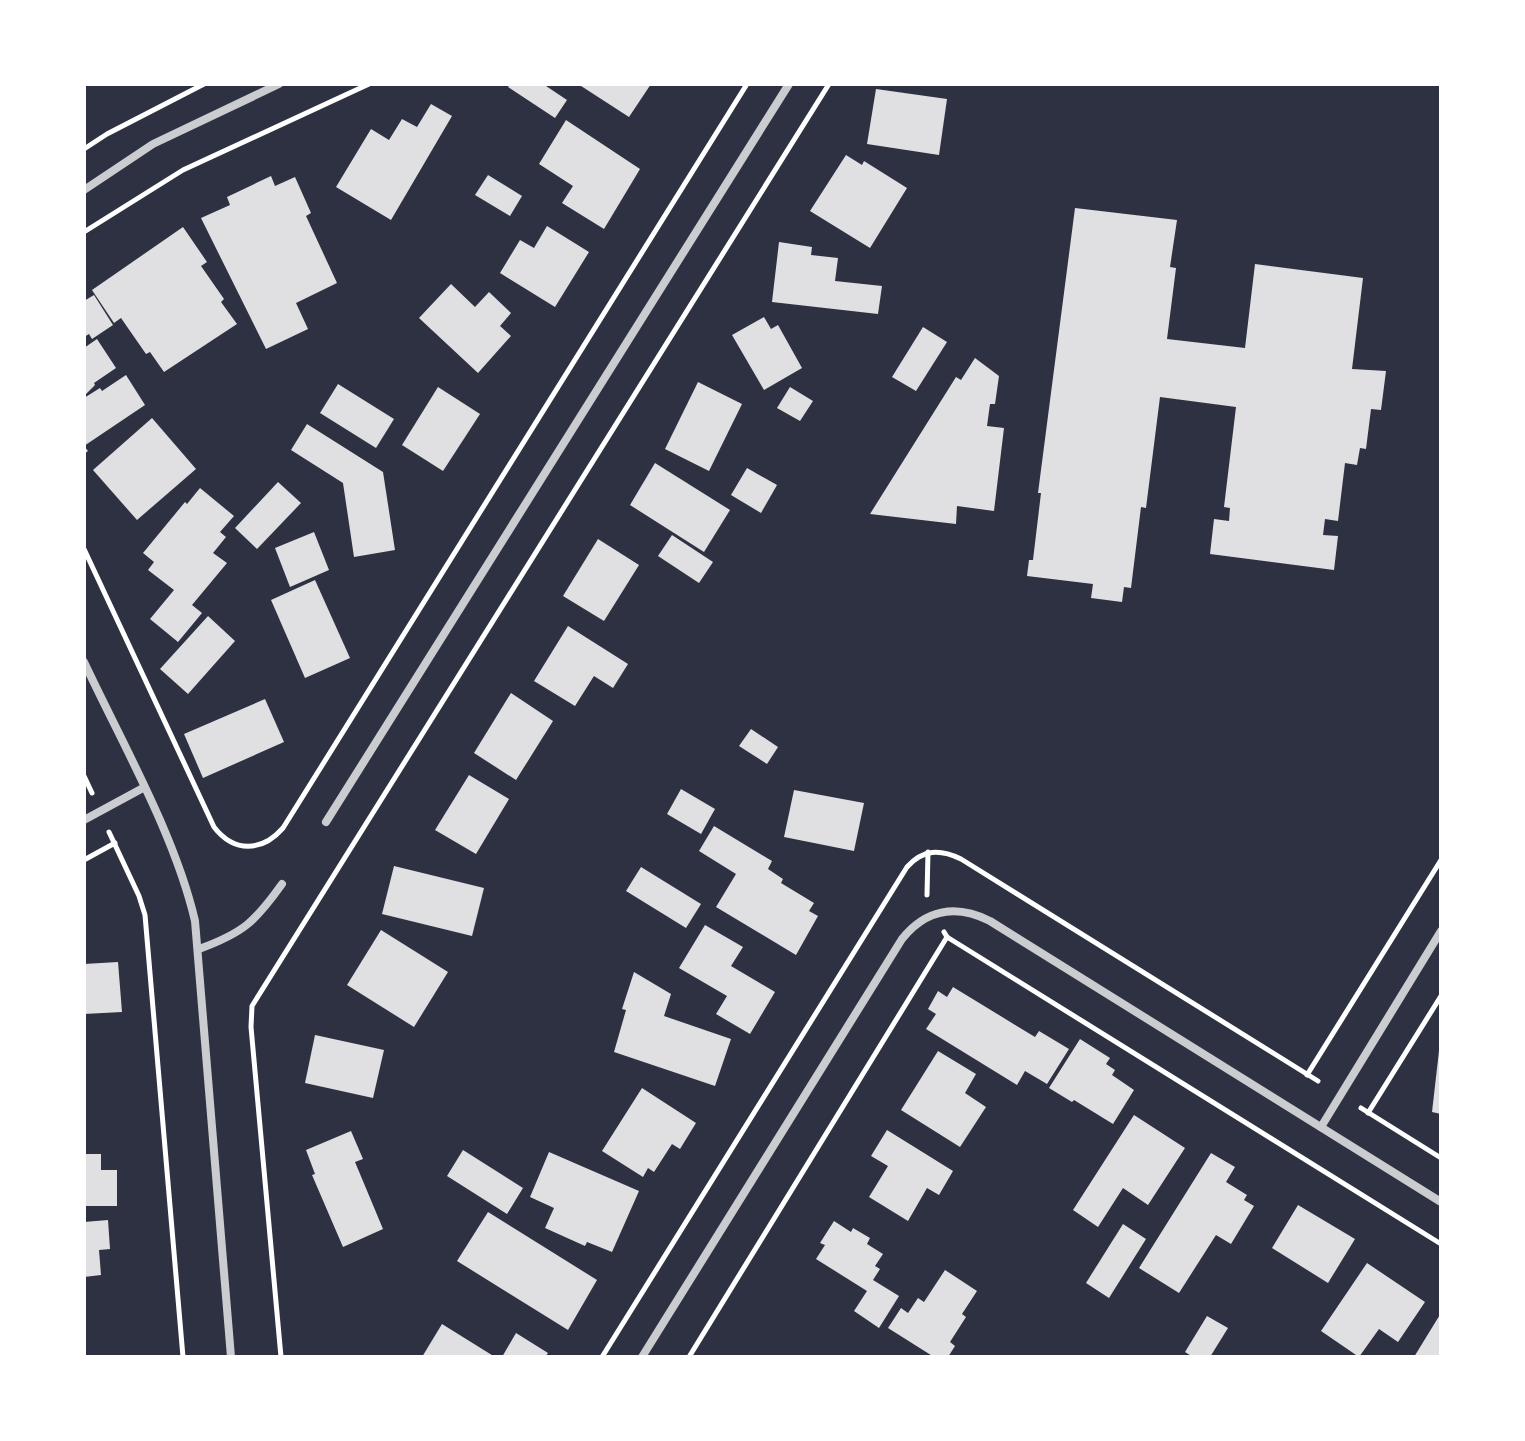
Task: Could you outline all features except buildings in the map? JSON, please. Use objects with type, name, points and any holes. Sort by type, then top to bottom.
[{"type":"street","points":[[84,190],[153,144],[279,84]]},
{"type":"street","points":[[326,822],[789,84]]},
{"type":"street","points":[[84,662],[188,892],[199,949],[231,1357]]},
{"type":"street","points":[[84,820],[143,788]]},
{"type":"street","points":[[199,949],[236,934],[251,924],[282,884]]},
{"type":"street","points":[[642,1357],[902,939],[910,929],[934,914],[956,910],[990,921],[1441,1202]]},
{"type":"street","points":[[1321,1127],[1441,931]]},
{"type":"path","points":[[84,149],[204,84]]},
{"type":"path","points":[[84,232],[183,170],[369,84]]},
{"type":"path","points":[[84,549],[214,827],[229,843],[241,846],[254,846],[275,838],[747,84]]},
{"type":"path","points":[[281,1357],[251,1027],[252,1006],[829,84]]},
{"type":"path","points":[[85,779],[92,793]]},
{"type":"path","points":[[109,832],[139,896],[146,925],[183,1357]]},
{"type":"path","points":[[84,860],[115,843]]},
{"type":"path","points":[[927,897],[928,852]]},
{"type":"path","points":[[602,1357],[907,867],[928,852],[945,852],[961,859],[1318,1081]]},
{"type":"path","points":[[1307,1075],[1441,860]]},
{"type":"path","points":[[689,1357],[947,937],[1441,1244]]},
{"type":"path","points":[[1368,1113],[1441,996]]},
{"type":"path","points":[[1361,1108],[1441,1158]]}]
